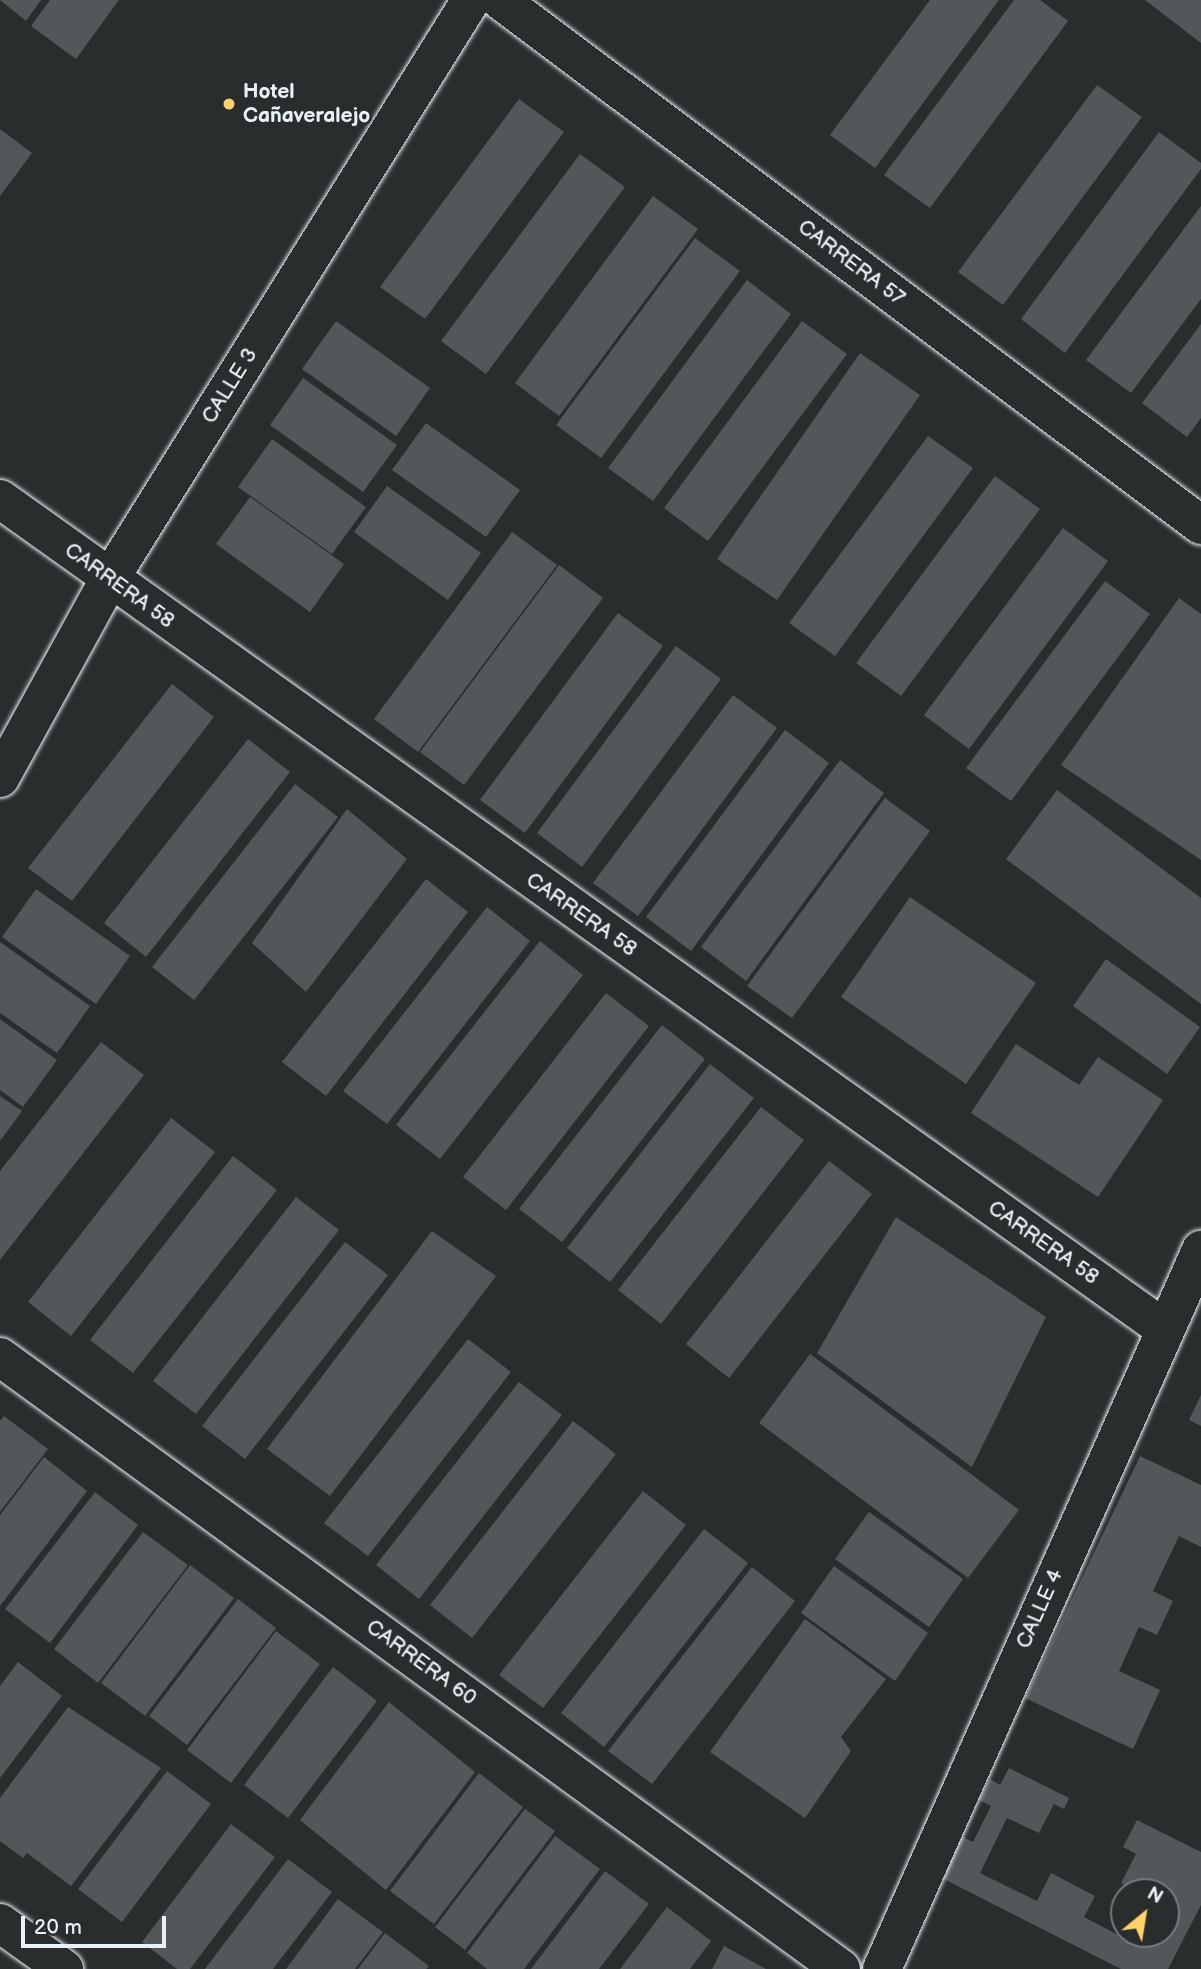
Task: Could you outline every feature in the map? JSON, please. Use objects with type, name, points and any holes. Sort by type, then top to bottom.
[{"type":"street","name":"CALLE 3","points":[[0,778],[110,580],[471,0]]},
{"type":"street","name":"CARRERA 57","points":[[500,0],[1201,525]]},
{"type":"street","name":"CARRERA 58","points":[[0,499],[110,580],[1163,1328]]},
{"type":"street","name":"CALLE 4","points":[[882,1969],[1163,1328],[1201,1250]]},
{"type":"street","name":"CARRERA 60","points":[[0,1357],[841,1969]]},
{"type":"street","points":[[0,1923],[64,1969]]},
{"type":"building","points":[[0,0],[41,0],[26,21]]},
{"type":"building","points":[[50,0],[119,0],[76,59],[31,26]]},
{"type":"building","points":[[930,0],[999,0],[875,168],[830,135]]},
{"type":"building","points":[[1014,0],[1040,0],[1068,21],[930,208],[884,175]]},
{"type":"building","points":[[1145,0],[1201,0],[1201,43]]},
{"type":"building","points":[[1097,85],[1142,117],[1003,305],[958,272]]},
{"type":"building","points":[[519,99],[564,132],[425,319],[380,287]]},
{"type":"building","points":[[0,129],[32,153],[0,196]]},
{"type":"building","points":[[1159,132],[1201,163],[1201,169],[1065,353],[1021,319]]},
{"type":"building","points":[[580,154],[625,187],[486,374],[441,341]]},
{"type":"building","points":[[653,196],[698,229],[559,416],[515,383]]},
{"type":"building","points":[[1201,206],[1201,299],[1131,393],[1086,360]]},
{"type":"building","points":[[695,238],[740,271],[601,458],[556,425]]},
{"type":"building","points":[[747,280],[791,314],[653,501],[608,468]]},
{"type":"building","points":[[336,321],[430,388],[396,436],[302,369]]},
{"type":"building","points":[[802,321],[847,354],[708,541],[664,508]]},
{"type":"building","points":[[1201,324],[1201,418],[1187,437],[1142,403]]},
{"type":"building","points":[[860,353],[920,395],[777,600],[717,559]]},
{"type":"building","points":[[303,378],[397,445],[363,492],[270,425]]},
{"type":"building","points":[[426,423],[520,490],[486,537],[392,470]]},
{"type":"building","points":[[928,436],[973,468],[835,656],[789,623]]},
{"type":"building","points":[[272,439],[366,507],[332,554],[238,487]]},
{"type":"building","points":[[995,476],[1040,509],[901,696],[856,663]]},
{"type":"building","points":[[387,486],[481,553],[448,600],[354,532]]},
{"type":"building","points":[[250,497],[344,564],[310,612],[216,544]]},
{"type":"building","points":[[1063,528],[1108,561],[969,749],[924,715]]},
{"type":"building","points":[[512,532],[557,565],[418,752],[374,719]]},
{"type":"building","points":[[559,565],[603,598],[464,785],[420,752]]},
{"type":"building","points":[[1105,581],[1150,614],[1011,801],[966,768]]},
{"type":"building","points":[[1179,598],[1201,614],[1201,860],[1061,765]]},
{"type":"building","points":[[618,613],[663,646],[525,833],[480,800]]},
{"type":"building","points":[[676,646],[721,679],[582,867],[537,833]]},
{"type":"building","points":[[172,684],[214,717],[72,901],[28,868]]},
{"type":"building","points":[[733,695],[777,728],[638,916],[593,883]]},
{"type":"building","points":[[785,730],[829,763],[691,951],[646,917]]},
{"type":"building","points":[[248,739],[290,772],[146,957],[104,923]]},
{"type":"building","points":[[840,760],[884,793],[746,981],[701,947]]},
{"type":"building","points":[[295,784],[338,817],[194,1000],[152,967]]},
{"type":"building","points":[[1057,790],[1201,898],[1201,1004],[1006,859]]},
{"type":"building","points":[[885,798],[930,831],[792,1018],[747,986]]},
{"type":"building","points":[[347,809],[407,859],[306,992],[252,943]]},
{"type":"building","points":[[426,879],[468,912],[326,1096],[282,1062]]},
{"type":"building","points":[[36,889],[130,956],[96,1004],[2,937]]},
{"type":"building","points":[[910,897],[1036,983],[966,1084],[841,997]]},
{"type":"building","points":[[487,907],[530,941],[387,1124],[343,1091]]},
{"type":"building","points":[[540,941],[583,975],[440,1159],[396,1125]]},
{"type":"building","points":[[0,942],[90,1006],[57,1053],[0,1013]]},
{"type":"building","points":[[1106,959],[1200,1027],[1167,1074],[1073,1006]]},
{"type":"building","points":[[606,993],[649,1026],[506,1210],[463,1177]]},
{"type":"building","points":[[0,1019],[57,1060],[23,1107],[0,1090]]},
{"type":"building","points":[[662,1025],[705,1059],[562,1242],[519,1209]]},
{"type":"building","points":[[101,1042],[144,1075],[0,1260],[0,1171]]},
{"type":"building","points":[[1016,1044],[1079,1085],[1098,1057],[1163,1100],[1098,1197],[971,1113]]},
{"type":"building","points":[[710,1064],[754,1098],[610,1282],[567,1248]]},
{"type":"building","points":[[0,1096],[22,1111],[0,1141]]},
{"type":"building","points":[[761,1107],[804,1140],[661,1324],[618,1290]]},
{"type":"building","points":[[171,1118],[215,1152],[71,1336],[28,1302]]},
{"type":"building","points":[[233,1156],[277,1190],[133,1373],[90,1340]]},
{"type":"building","points":[[829,1161],[872,1194],[729,1378],[686,1344]]},
{"type":"building","points":[[296,1197],[339,1230],[196,1414],[153,1381]]},
{"type":"building","points":[[896,1217],[1046,1317],[972,1467],[817,1353]]},
{"type":"building","points":[[432,1231],[496,1276],[330,1496],[267,1449]]},
{"type":"building","points":[[345,1242],[388,1275],[245,1459],[202,1426]]},
{"type":"building","points":[[468,1339],[511,1372],[368,1556],[324,1523]]},
{"type":"building","points":[[810,1354],[1019,1510],[968,1578],[759,1423]]},
{"type":"building","points":[[519,1382],[562,1415],[419,1599],[376,1565]]},
{"type":"building","points":[[1201,1395],[1201,1426],[1189,1420]]},
{"type":"building","points":[[4,1416],[48,1449],[0,1512],[0,1421]]},
{"type":"building","points":[[573,1421],[616,1454],[472,1638],[430,1605]]},
{"type":"building","points":[[1140,1456],[1201,1485],[1201,1547],[1179,1536],[1153,1591],[1173,1601],[1157,1635],[1139,1627],[1119,1671],[1160,1690],[1133,1749],[1025,1698]]},
{"type":"building","points":[[44,1457],[87,1491],[0,1606],[0,1515]]},
{"type":"building","points":[[643,1491],[686,1525],[543,1708],[499,1675]]},
{"type":"building","points":[[95,1492],[138,1525],[50,1643],[5,1609]]},
{"type":"building","points":[[869,1512],[963,1579],[929,1627],[835,1559]]},
{"type":"building","points":[[704,1529],[748,1563],[604,1747],[561,1713]]},
{"type":"building","points":[[143,1532],[188,1565],[98,1683],[54,1649]]},
{"type":"building","points":[[190,1565],[234,1598],[145,1716],[101,1683]]},
{"type":"building","points":[[834,1566],[928,1633],[895,1681],[801,1613]]},
{"type":"building","points":[[752,1567],[795,1601],[652,1784],[608,1751]]},
{"type":"building","points":[[238,1599],[276,1628],[187,1745],[149,1716]]},
{"type":"building","points":[[805,1619],[886,1679],[841,1737],[851,1751],[805,1818],[710,1752]]},
{"type":"building","points":[[276,1631],[320,1664],[231,1783],[187,1750]]},
{"type":"building","points":[[18,1662],[62,1696],[0,1778],[0,1686]]},
{"type":"building","points":[[333,1667],[377,1701],[288,1818],[244,1785]]},
{"type":"building","points":[[389,1702],[475,1772],[386,1890],[300,1820]]},
{"type":"building","points":[[68,1707],[161,1768],[71,1886],[27,1853],[23,1858],[0,1841],[0,1798]]},
{"type":"building","points":[[1009,1768],[1069,1798],[1064,1809],[1054,1804],[1039,1833],[1007,1818],[980,1873],[1037,1901],[1051,1873],[1095,1896],[1084,1917],[1110,1931],[1110,1948],[1179,1948],[1168,1969],[1121,1969],[938,1876],[959,1835],[973,1842],[991,1806],[979,1800],[990,1779],[1000,1785]]},
{"type":"building","points":[[167,1771],[211,1804],[122,1922],[78,1889]]},
{"type":"building","points":[[479,1773],[523,1807],[434,1924],[390,1891]]},
{"type":"building","points":[[525,1809],[555,1831],[465,1950],[435,1927]]},
{"type":"building","points":[[1137,1820],[1201,1852],[1201,1905],[1180,1946],[1180,1878],[1124,1878],[1136,1854],[1123,1847]]},
{"type":"building","points":[[231,1824],[275,1857],[190,1969],[177,1969],[142,1942]]},
{"type":"building","points":[[555,1836],[600,1869],[524,1969],[487,1969],[467,1953]]},
{"type":"building","points":[[288,1859],[332,1892],[273,1969],[205,1969]]},
{"type":"building","points":[[605,1871],[649,1904],[599,1969],[531,1969]]},
{"type":"building","points":[[338,1899],[383,1932],[355,1969],[286,1969]]},
{"type":"building","points":[[667,1907],[711,1941],[690,1969],[620,1969]]},
{"type":"building","points":[[385,1933],[429,1966],[426,1969],[358,1969]]},
{"type":"building","points":[[724,1946],[766,1969],[712,1969]]},
{"type":"place","name":"Hotel Cañaveralejo","points":[[229,104]]}]
